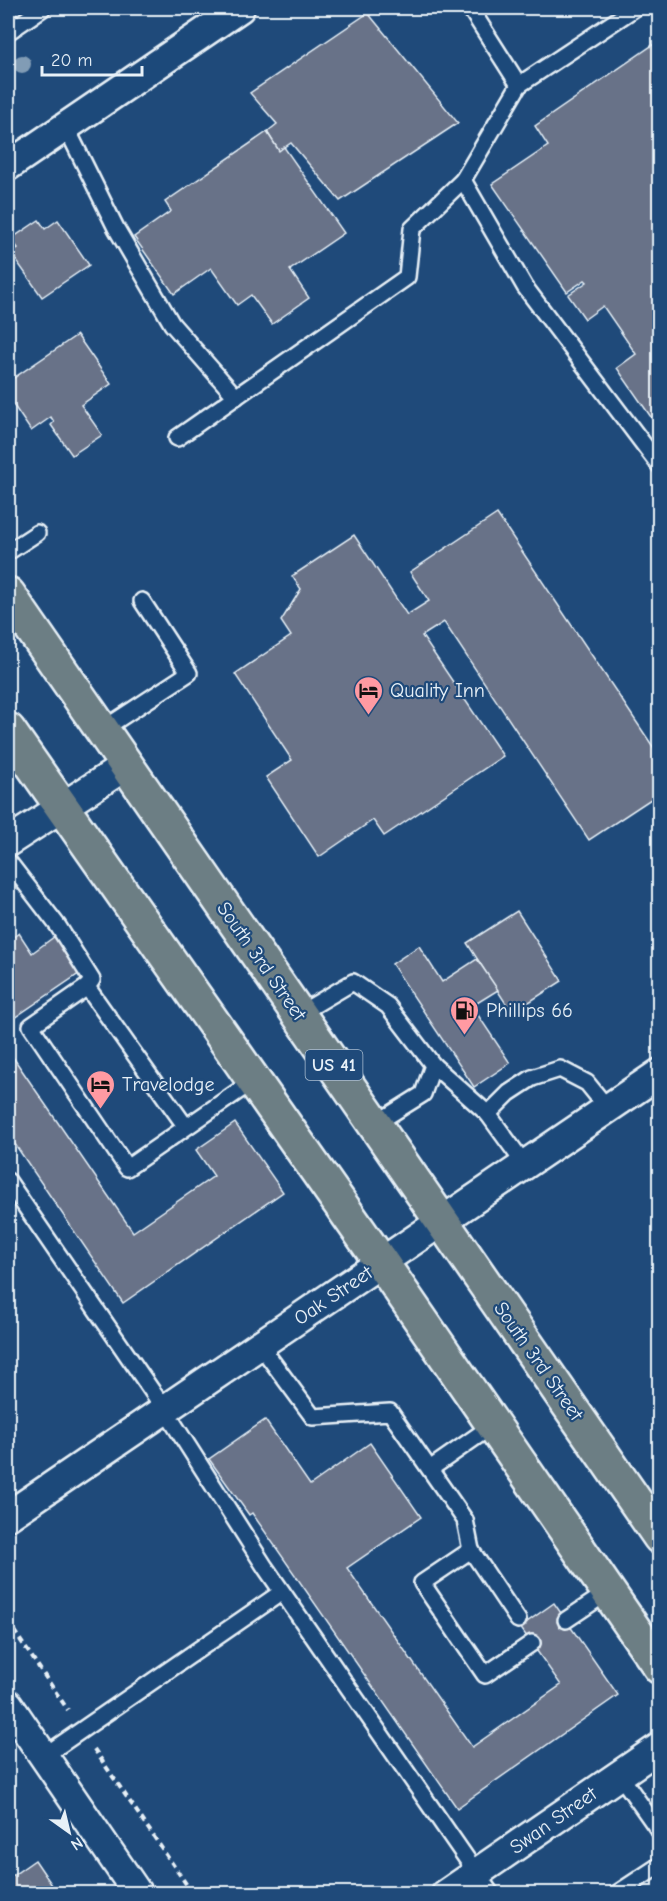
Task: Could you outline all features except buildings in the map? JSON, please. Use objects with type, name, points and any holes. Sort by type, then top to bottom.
[{"type":"highway","name":"South 3rd Street","points":[[8,594],[660,1537]]},
{"type":"highway","points":[[8,730],[381,1262],[660,1667]]},
{"type":"street","points":[[8,166],[240,8]]},
{"type":"street","points":[[8,842],[127,765]]},
{"type":"street","name":"Oak Street","points":[[8,1516],[660,1074]]},
{"type":"street","points":[[8,1704],[138,1893]]},
{"type":"street","name":"Swan Street","points":[[446,1893],[484,1883],[619,1774],[660,1747]]},
{"type":"lane","points":[[8,32],[43,8]]},
{"type":"lane","points":[[471,8],[519,85]]},
{"type":"lane","points":[[177,438],[407,277],[411,229],[463,180],[519,85],[635,8]]},
{"type":"lane","points":[[66,127],[116,228],[172,324],[236,397]]},
{"type":"lane","points":[[463,180],[525,287],[660,466]]},
{"type":"lane","points":[[8,552],[37,533]]},
{"type":"lane","points":[[102,730],[189,673],[142,602]]},
{"type":"lane","points":[[8,861],[58,926],[92,980],[87,987],[31,1026],[127,1168],[253,1081]]},
{"type":"lane","points":[[299,1014],[352,982],[388,1006],[433,1065],[488,1114],[525,1165]]},
{"type":"lane","points":[[87,987],[186,1127]]},
{"type":"lane","points":[[375,1124],[423,1094],[433,1065]]},
{"type":"lane","points":[[488,1114],[509,1093],[532,1078],[560,1069],[587,1083],[608,1109]]},
{"type":"lane","points":[[8,1181],[165,1410],[282,1592],[484,1883]]},
{"type":"lane","points":[[260,1345],[313,1417],[390,1412],[465,1520],[471,1550],[518,1620]]},
{"type":"lane","points":[[430,1468],[493,1425]]},
{"type":"lane","points":[[471,1550],[422,1582],[485,1675],[532,1643]]},
{"type":"lane","points":[[44,1756],[282,1592]]},
{"type":"lane","points":[[566,1620],[608,1592]]},
{"type":"lane","points":[[619,1774],[660,1833]]},
{"type":"lane","points":[[616,1893],[660,1865]]},
{"type":"path","points":[[8,1622],[193,1893]]},
{"type":"place","name":"Quality Inn","points":[[369,716]]},
{"type":"place","name":"Phillips 66","points":[[465,1036]]},
{"type":"place","name":"Travelodge","points":[[101,1110]]}]
